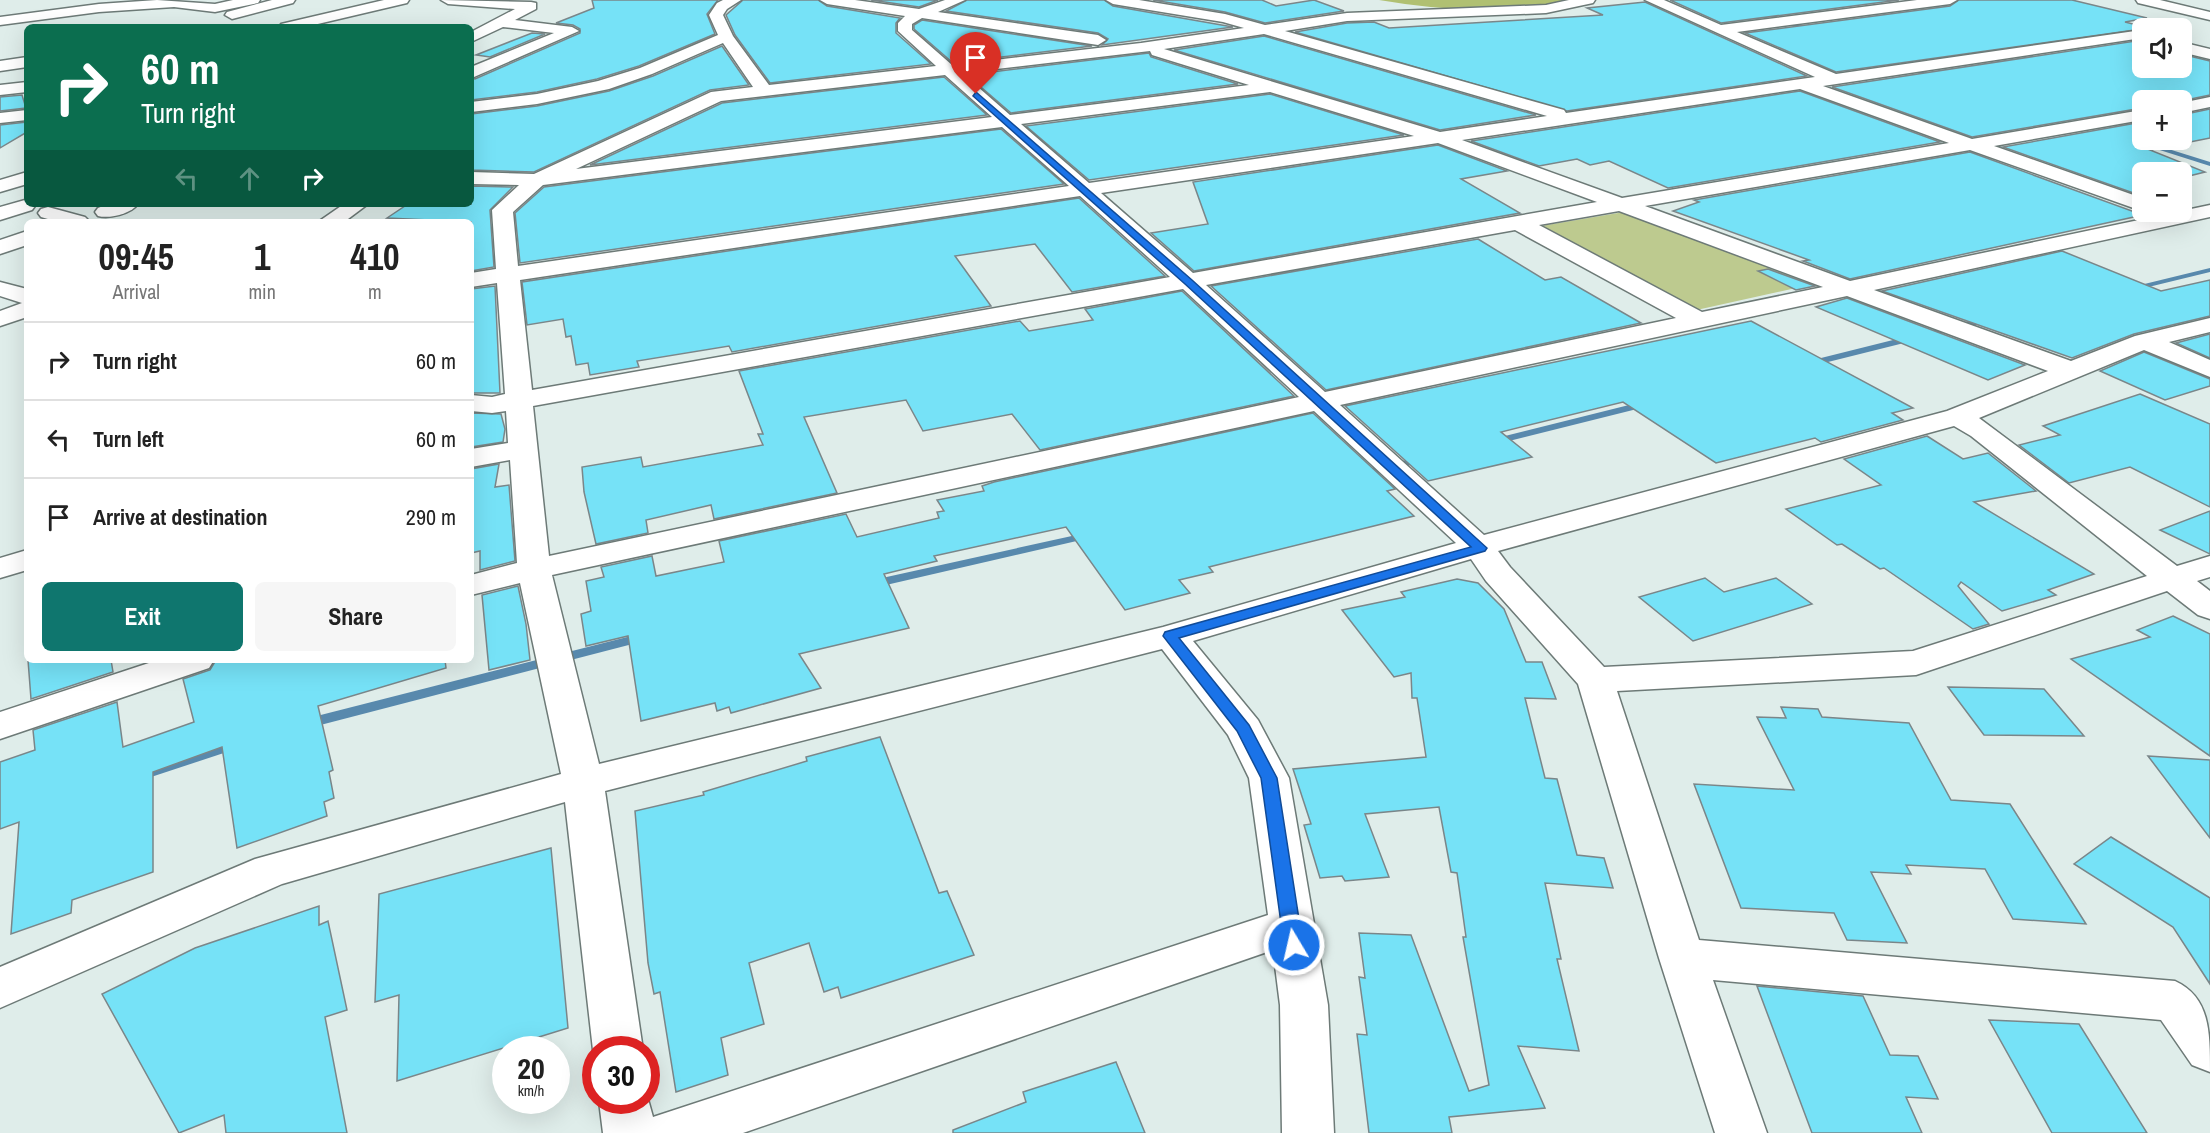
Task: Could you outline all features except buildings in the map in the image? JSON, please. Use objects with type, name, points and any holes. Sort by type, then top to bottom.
[{"type":"street","points":[[0,21],[96,4],[174,3],[215,8],[253,0]]},
{"type":"street","points":[[191,21],[232,15],[288,0]]},
{"type":"street","points":[[338,0],[366,3],[402,0]]},
{"type":"street","points":[[448,0],[531,6],[474,37]]},
{"type":"street","points":[[734,0],[722,6],[716,15],[726,37],[764,90]]},
{"type":"street","points":[[827,0],[1141,48],[1276,87],[1438,137],[2073,370]]},
{"type":"street","points":[[958,0],[921,14],[905,23],[905,31],[1189,282],[1480,548],[1498,573],[1595,680],[1682,958],[1741,1133]]},
{"type":"street","points":[[1113,0],[1225,18],[1567,117]]},
{"type":"street","points":[[616,1036],[583,782],[534,569],[502,210],[537,180],[717,96],[946,68],[1141,48],[1267,30],[1342,11],[1546,9],[1588,0]]},
{"type":"street","points":[[1652,0],[1833,79]]},
{"type":"street","points":[[1722,29],[1950,0]]},
{"type":"street","points":[[2143,0],[2210,16]]},
{"type":"street","points":[[1149,5],[1178,1]]},
{"type":"street","points":[[0,7],[29,2]]},
{"type":"street","points":[[296,24],[366,3]]},
{"type":"street","points":[[1819,3],[1846,13]]},
{"type":"street","points":[[474,72],[572,31],[504,22]]},
{"type":"street","points":[[2192,26],[2210,24]]},
{"type":"street","points":[[0,31],[24,27]]},
{"type":"street","points":[[474,280],[1567,117],[2132,36]]},
{"type":"street","points":[[474,107],[551,97],[622,78],[647,70],[680,53],[726,37]]},
{"type":"street","points":[[2192,49],[2210,54]]},
{"type":"street","points":[[0,66],[24,62]]},
{"type":"street","points":[[1800,84],[2132,201]]},
{"type":"street","points":[[0,90],[24,87]]},
{"type":"street","points":[[474,178],[537,180],[1276,87]]},
{"type":"street","points":[[2192,106],[2210,102]]},
{"type":"street","points":[[0,118],[24,114]]},
{"type":"street","points":[[474,403],[492,405],[1623,204],[2132,117]]},
{"type":"street","points":[[0,186],[24,179]]},
{"type":"street","points":[[0,200],[24,207]]},
{"type":"street","points":[[0,214],[25,207]]},
{"type":"street","points":[[105,212],[120,207]]},
{"type":"street","points":[[334,219],[353,207]]},
{"type":"street","points":[[2192,213],[2210,211]]},
{"type":"street","points":[[48,213],[70,219]]},
{"type":"street","points":[[474,584],[534,569],[1851,289],[2140,222]]},
{"type":"street","points":[[2190,222],[2210,229]]},
{"type":"street","points":[[1519,223],[1700,321]]},
{"type":"street","points":[[0,247],[24,239]]},
{"type":"street","points":[[0,253],[24,260]]},
{"type":"street","points":[[0,289],[24,296]]},
{"type":"street","points":[[0,319],[24,310]]},
{"type":"street","points":[[0,988],[270,870],[583,782],[1170,636],[1480,548],[1556,524],[1957,417],[2144,341],[2210,325]]},
{"type":"street","points":[[2144,341],[2210,369]]},
{"type":"street","points":[[1957,417],[1981,430],[2210,608]]},
{"type":"street","points":[[474,457],[522,448]]},
{"type":"street","points":[[0,568],[24,561]]},
{"type":"street","points":[[1595,680],[1916,663],[2210,566]]},
{"type":"street","points":[[1170,636],[1244,729],[1269,778],[1304,1005],[1308,1133]]},
{"type":"street","points":[[0,726],[187,663]]},
{"type":"street","points":[[672,1133],[1290,926]]},
{"type":"street","points":[[1682,958],[2175,1000],[2210,1050]]},
{"type":"street","points":[[627,1114],[629,1133]]},
{"type":"green space","points":[[1379,0],[1572,0],[1499,9],[1452,9]]},
{"type":"green space","points":[[1624,212],[1814,284],[1692,311],[1541,226]]},
{"type":"waterway","points":[[1731,0],[1811,31]]},
{"type":"waterway","points":[[1880,59],[1938,78]]},
{"type":"waterway","points":[[2165,150],[2210,164]]},
{"type":"waterway","points":[[2132,288],[2210,270]]},
{"type":"waterway","points":[[1808,364],[1989,319]]},
{"type":"waterway","points":[[1493,442],[1645,404]]},
{"type":"waterway","points":[[1359,474],[1424,459]]},
{"type":"waterway","points":[[873,584],[1090,535]]},
{"type":"waterway","points":[[305,724],[643,637]]},
{"type":"waterway","points":[[145,774],[237,744]]},
{"type":"route","points":[[976,94],[1189,282],[1480,548],[1170,636],[1244,729],[1269,778],[1294,945]]}]
